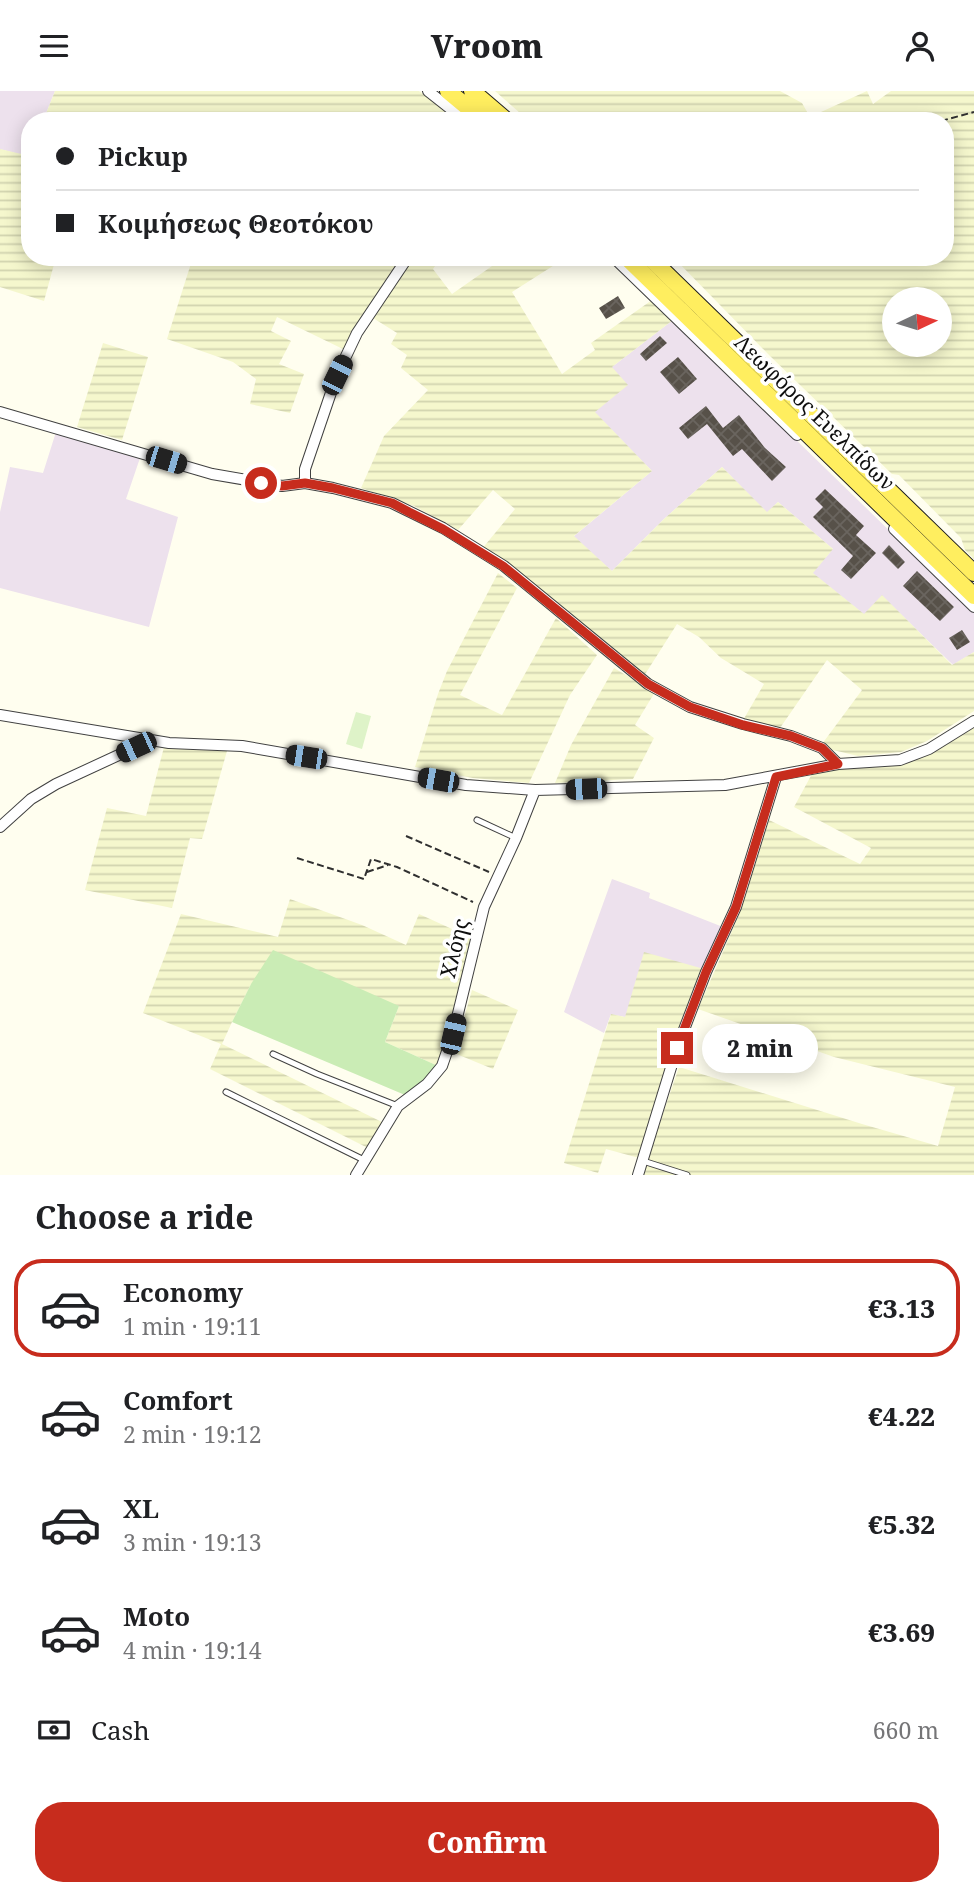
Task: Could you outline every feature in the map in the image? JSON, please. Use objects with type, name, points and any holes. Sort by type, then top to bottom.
[{"type":"main road","points":[[448,91],[473,112]]},
{"type":"main road","points":[[472,91],[496,112]]},
{"type":"main road","name":"Λεωφόρος Ευελπίδων","points":[[635,266],[974,596]]},
{"type":"main road","name":"Λεωφόρος Ευελπίδων","points":[[658,266],[974,573]]},
{"type":"street","points":[[428,91],[455,112]]},
{"type":"street","points":[[305,483],[305,470],[337,375],[357,334],[402,266]]},
{"type":"street","points":[[622,266],[974,607]]},
{"type":"street","points":[[0,412],[212,474],[282,486],[305,483],[392,503],[443,529],[503,566],[648,684],[690,707],[743,725],[791,736],[822,748],[838,764]]},
{"type":"street","points":[[0,715],[169,743],[242,746],[466,785],[535,790],[725,785],[838,764],[900,760],[929,749],[974,720]]},
{"type":"street","points":[[0,827],[31,799],[136,747],[145,739]]},
{"type":"street","points":[[638,1175],[677,1048],[706,972],[736,907],[776,777]]},
{"type":"street","name":"Χλόης","points":[[356,1175],[398,1107],[427,1084],[442,1066],[453,1034],[484,907],[500,876],[535,790]]},
{"type":"lane","points":[[477,820],[516,838]]},
{"type":"lane","points":[[274,1054],[398,1107]]},
{"type":"lane","points":[[226,1092],[364,1160]]},
{"type":"lane","points":[[643,1161],[687,1175]]},
{"type":"path","points":[[954,117],[974,112]]},
{"type":"path","points":[[405,836],[500,876]]},
{"type":"path","points":[[297,858],[364,879],[371,859],[484,907]]},
{"type":"path","points":[[367,872],[389,865]]},
{"type":"shaded area","points":[[0,91],[55,91],[47,112],[21,112],[21,155],[0,149]]},
{"type":"shaded area","points":[[673,320],[974,613],[974,652],[953,665],[882,596],[865,615],[812,573],[833,549],[778,502],[767,513],[722,467],[612,571],[573,537],[652,471],[594,412],[612,367]]},
{"type":"shaded area","points":[[56,432],[140,458],[126,499],[178,517],[149,627],[0,588],[0,512],[10,467],[43,473]]},
{"type":"shaded area","points":[[612,879],[650,893],[649,898],[723,927],[704,969],[625,1017],[611,1014],[604,1033],[564,1012]]},
{"type":"green space","points":[[55,91],[419,91],[446,112],[47,112]]},
{"type":"green space","points":[[495,91],[780,91],[802,103],[807,112],[519,112]]},
{"type":"green space","points":[[867,91],[873,104],[891,91],[974,91],[974,559],[965,550],[961,538],[899,475],[892,474],[682,266],[954,266],[954,112],[821,112]]},
{"type":"green space","points":[[0,149],[21,154],[21,266],[54,266],[44,301],[0,287]]},
{"type":"green space","points":[[190,266],[398,266],[345,350],[277,317],[271,331],[291,341],[279,364],[304,374],[290,413],[250,404],[256,379],[233,362],[167,339]]},
{"type":"green space","points":[[406,266],[435,266],[433,269],[452,294],[492,266],[553,266],[512,292],[562,374],[595,350],[591,343],[652,300],[673,320],[612,367],[628,385],[595,412],[652,471],[574,536],[612,571],[722,467],[767,512],[778,502],[833,549],[813,573],[864,614],[882,595],[952,665],[974,652],[974,711],[927,741],[901,752],[858,756],[833,750],[822,744],[862,690],[827,660],[780,728],[742,722],[764,684],[721,658],[699,637],[677,624],[644,676],[481,550],[515,509],[493,490],[458,530],[414,506],[361,488],[384,436],[428,390],[401,368],[407,355],[391,344],[397,333],[373,318]]},
{"type":"green space","points":[[103,343],[148,357],[122,440],[77,427]]},
{"type":"green space","points":[[498,573],[517,588],[460,695],[502,715],[556,618],[597,655],[570,695],[529,783],[473,778],[415,767],[447,671]]},
{"type":"green space","points":[[614,668],[655,692],[635,725],[654,738],[633,779],[555,783],[571,745]]},
{"type":"green space","points":[[356,712],[371,716],[362,749],[346,744]]},
{"type":"green space","points":[[974,724],[974,1175],[642,1175],[679,1067],[938,1146],[955,1087],[834,1057],[698,1009],[739,915],[769,820],[860,864],[871,848],[794,807],[813,772],[902,762]]},
{"type":"green space","points":[[164,747],[227,751],[202,839],[190,838],[172,908],[85,890],[107,808],[146,816]]},
{"type":"green space","points":[[290,899],[362,925],[406,945],[419,914],[474,939],[461,997],[438,1066],[385,1042],[399,1006],[251,984],[222,1044],[384,1123],[368,1148],[210,1069],[221,1044],[143,1013],[181,914],[278,937]]},
{"type":"green space","points":[[273,950],[399,1006],[385,1042],[438,1066],[430,1078],[405,1095],[232,1022],[251,984]]},
{"type":"green space","points":[[644,952],[704,969],[639,1158],[606,1149],[598,1173],[564,1163],[611,1014],[625,1017]]},
{"type":"green space","points":[[472,990],[518,1010],[493,1069],[454,1053]]},
{"type":"building","points":[[618,296],[625,308],[606,319],[599,308]]},
{"type":"building","points":[[660,336],[667,343],[646,361],[640,354]]},
{"type":"building","points":[[678,357],[697,379],[679,394],[660,372]]},
{"type":"building","points":[[706,406],[723,428],[739,415],[765,448],[786,467],[772,481],[742,449],[733,456],[707,424],[688,439],[679,428]]},
{"type":"building","points":[[825,489],[864,526],[856,535],[876,553],[851,579],[841,570],[853,556],[813,517],[823,507],[815,499]]},
{"type":"building","points":[[889,545],[905,562],[898,569],[882,553]]},
{"type":"building","points":[[917,571],[954,607],[940,621],[903,586]]},
{"type":"building","points":[[962,630],[970,642],[957,650],[949,638]]},
{"type":"route","points":[[261,483],[282,486],[305,483],[392,503],[443,529],[503,566],[554,606],[588,638],[648,684],[690,707],[743,725],[791,736],[822,748],[838,764],[776,777],[736,907],[706,972],[677,1048]]}]
